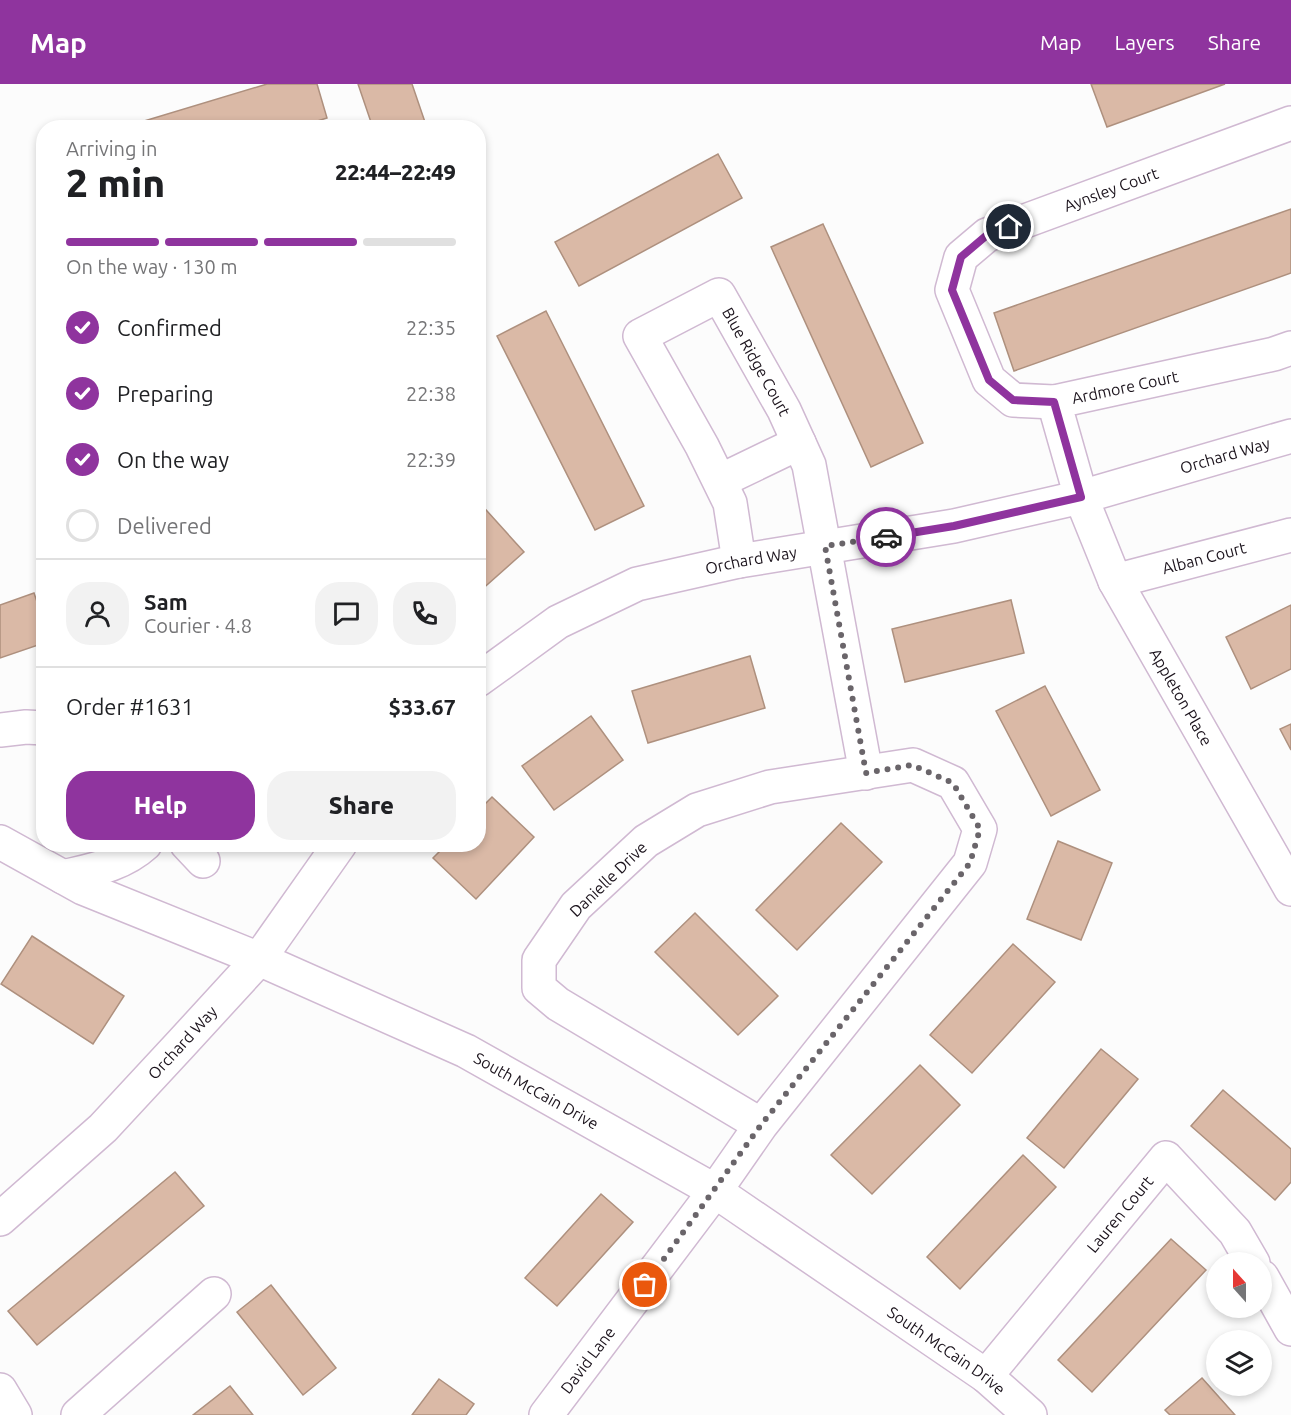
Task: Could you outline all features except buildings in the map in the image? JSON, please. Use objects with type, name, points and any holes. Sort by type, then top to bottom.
[{"type":"street","name":"Aynsley Court","points":[[1054,402],[1013,400],[989,380],[952,290],[961,257],[987,235],[1291,123]]},
{"type":"street","name":"Blue Ridge Court","points":[[739,561],[730,503],[640,336],[719,295],[784,410],[809,465],[825,546]]},
{"type":"street","name":"Ardmore Court","points":[[1081,497],[1054,402],[1274,354],[1291,348]]},
{"type":"street","name":"Orchard Way","points":[[486,670],[558,622],[638,585],[739,561],[954,526],[1081,497],[1291,436]]},
{"type":"street","points":[[720,481],[799,443]]},
{"type":"street","name":"Appleton Place","points":[[1081,497],[1116,581],[1291,889]]},
{"type":"street","name":"Alban Court","points":[[1116,581],[1291,535]]},
{"type":"street","points":[[825,546],[866,773]]},
{"type":"street","points":[[0,730],[36,728]]},
{"type":"street","name":"Danielle Drive","points":[[715,1191],[761,1125],[970,863],[980,829],[953,783],[912,765],[770,787],[697,810],[646,841],[576,906],[539,960],[539,988],[558,1004],[761,1125]]},
{"type":"street","name":"South McCain Drive","points":[[0,842],[83,888],[259,959],[466,1051],[715,1191],[986,1376],[1030,1415]]},
{"type":"street","points":[[63,877],[104,868],[137,852]]},
{"type":"street","name":"Orchard Way","points":[[0,1218],[103,1128],[259,959],[334,852]]},
{"type":"street","name":"Lauren Court","points":[[986,1376],[1166,1158],[1235,1232],[1247,1252]]},
{"type":"street","name":"David Lane","points":[[546,1415],[715,1191]]},
{"type":"street","points":[[78,1415],[214,1294]]},
{"type":"street","points":[[1272,1295],[1291,1329]]},
{"type":"street","points":[[0,1390],[15,1415]]},
{"type":"way so far","points":[[645,1285],[761,1125],[970,863],[980,829],[953,783],[912,765],[866,773],[825,546],[886,537]]},
{"type":"route","points":[[886,537],[954,526],[1081,497],[1054,402],[1013,400],[989,380],[952,290],[961,257],[987,235],[1009,227]]}]
